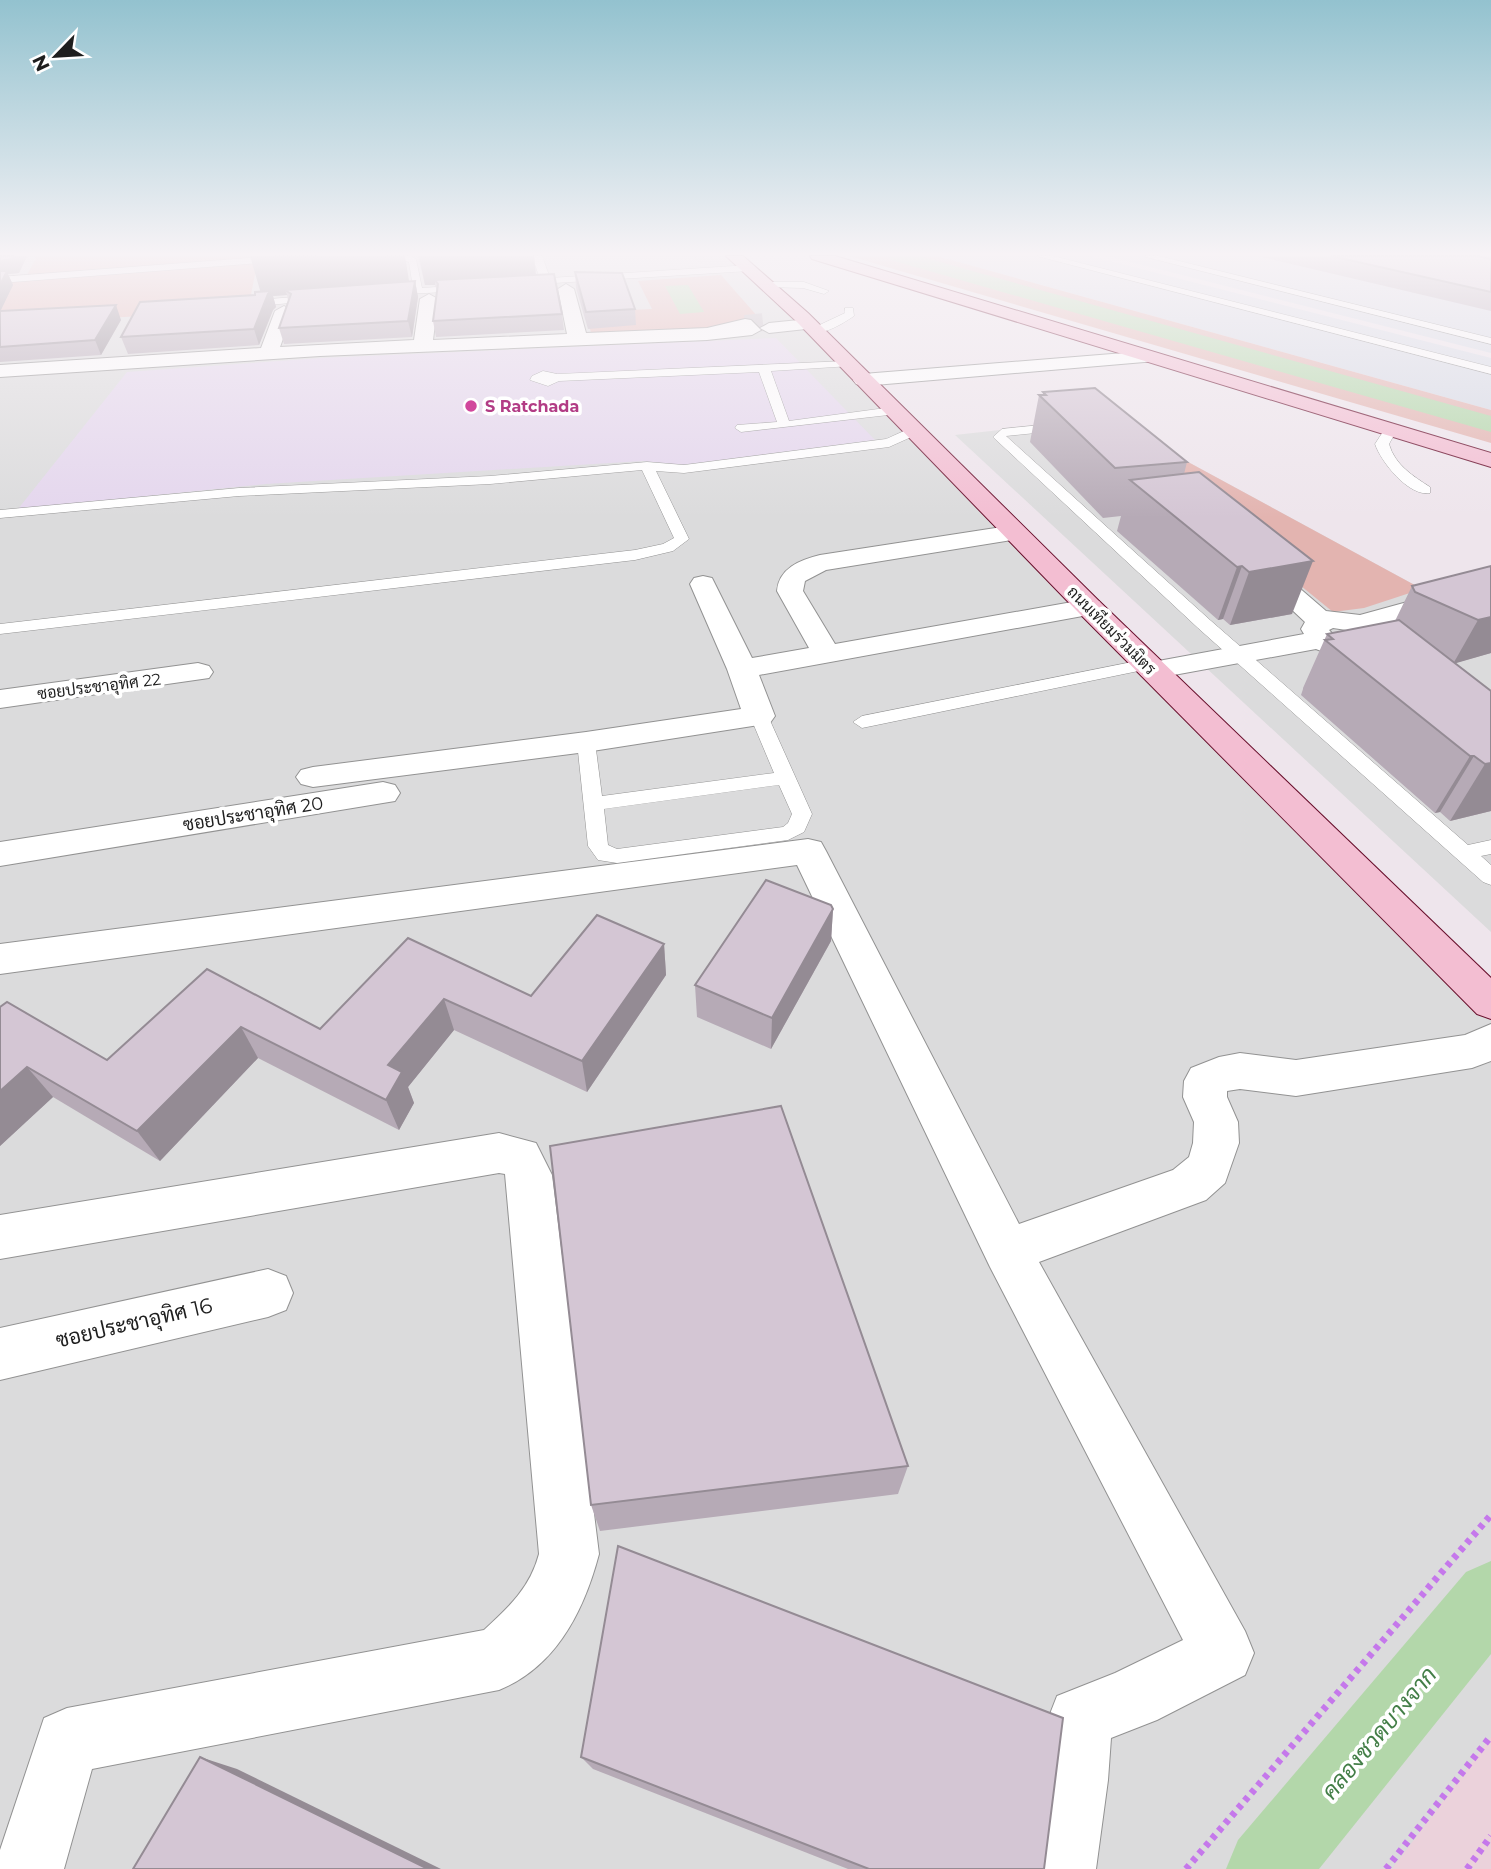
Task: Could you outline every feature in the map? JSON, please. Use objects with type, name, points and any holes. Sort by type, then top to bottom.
[{"type":"street","points":[[110,364],[122,343]]},
{"type":"street","points":[[268,354],[272,343]]},
{"type":"street","points":[[0,371],[495,343]]},
{"type":"street","name":"ถนนเทียมร่วมมิตร","points":[[827,343],[1089,607],[1491,1003]]},
{"type":"street","points":[[1103,343],[1491,460]]},
{"type":"street","points":[[855,372],[1149,357]]},
{"type":"street","points":[[827,654],[790,591],[790,582],[796,573],[820,563],[1015,533]]},
{"type":"street","points":[[1238,550],[1321,631],[1348,651],[1364,638],[1491,587]]},
{"type":"street","points":[[313,777],[586,742],[759,716],[742,669],[703,584]]},
{"type":"street","points":[[742,669],[1089,607]]},
{"type":"street","points":[[1150,667],[1238,654],[1321,631]]},
{"type":"street","points":[[1364,638],[1393,675]]},
{"type":"street","name":"ซอยประชาอุทิศ 22","points":[[0,699],[198,673]]},
{"type":"street","name":"ซอยประชาอุทิศ 20","points":[[0,854],[506,774]]},
{"type":"street","points":[[0,959],[808,851],[1007,1251],[1223,1653],[1134,1697],[1080,1719],[1075,1780],[1061,1869]]},
{"type":"street","points":[[1007,1251],[1189,1185],[1209,1169],[1216,1143],[1216,1122],[1205,1097],[1206,1081],[1219,1075],[1240,1071],[1296,1078],[1472,1051],[1491,1041]]},
{"type":"street","points":[[0,1237],[499,1153],[520,1157],[529,1175],[569,1554],[561,1587],[543,1618],[499,1659],[67,1741],[29,1869]]},
{"type":"street","name":"ซอยประชาอุทิศ 16","points":[[0,1354],[268,1293]]},
{"type":"lane","points":[[1383,343],[1491,371]]},
{"type":"lane","points":[[764,368],[784,425]]},
{"type":"lane","points":[[557,378],[764,368],[855,372]]},
{"type":"lane","points":[[741,428],[903,421]]},
{"type":"lane","points":[[0,514],[239,492],[490,481],[647,466],[684,469],[889,443],[903,421]]},
{"type":"lane","points":[[1078,425],[1002,433],[999,437],[1238,654],[1491,877]]},
{"type":"lane","points":[[1391,430],[1382,444],[1384,455],[1406,477],[1425,490]]},
{"type":"lane","points":[[0,629],[635,555],[668,548],[682,538],[647,466]]},
{"type":"lane","points":[[1095,526],[1120,523]]},
{"type":"lane","points":[[862,722],[1150,667]]},
{"type":"lane","points":[[586,742],[598,846],[606,855],[617,856],[788,833],[797,827],[802,814],[759,716]]},
{"type":"lane","points":[[593,804],[787,778]]},
{"type":"lane","points":[[1463,853],[1491,847]]},
{"type":"path","points":[[1186,1869],[1491,1515]]},
{"type":"path","points":[[1386,1869],[1491,1736]]},
{"type":"path","points":[[1467,1869],[1491,1836]]},
{"type":"shaded area","points":[[0,343],[822,343],[1491,1003],[1491,1869],[0,1869]]},
{"type":"shaded area","name":"S Ratchada","points":[[657,343],[781,343],[875,440],[683,465],[643,461],[266,484],[18,509],[127,372],[321,358]]},
{"type":"shaded area","points":[[1148,343],[1251,343],[1491,410],[1491,443]]},
{"type":"shaded area","points":[[1251,343],[1433,343],[1491,358],[1491,410]]},
{"type":"shaded area","points":[[1452,343],[1491,343],[1491,353]]},
{"type":"shaded area","points":[[1107,418],[1422,589],[1491,567],[1491,932],[955,435]]},
{"type":"shaded area","points":[[1107,418],[1422,589],[1364,608],[1333,612],[1096,419]]},
{"type":"shaded area","points":[[1491,1737],[1491,1869],[1392,1869]]},
{"type":"building","points":[[0,343],[51,343],[0,347]]},
{"type":"building","points":[[1095,388],[1187,462],[1115,468],[1039,395],[1046,395],[1043,392]]},
{"type":"building","points":[[1199,472],[1313,561],[1249,572],[1242,566],[1237,567],[1130,480]]},
{"type":"building","points":[[1491,566],[1491,617],[1478,620],[1415,592],[1412,586]]},
{"type":"building","points":[[1399,620],[1491,691],[1491,763],[1485,764],[1470,756],[1325,640],[1333,639],[1327,634]]},
{"type":"building","points":[[766,880],[831,905],[833,909],[772,1018],[695,985]]},
{"type":"building","points":[[597,915],[664,944],[582,1061],[444,999],[388,1065],[402,1072],[386,1100],[241,1027],[137,1131],[27,1067],[0,1091],[0,1007],[7,1002],[107,1060],[207,969],[320,1029],[408,938],[531,996]]},
{"type":"building","points":[[781,1106],[908,1466],[591,1505],[550,1146]]},
{"type":"building","points":[[618,1546],[1063,1718],[1044,1869],[869,1869],[581,1757]]},
{"type":"building","points":[[200,1757],[428,1869],[133,1869]]},
{"type":"waterway","points":[[1206,343],[1491,424]]},
{"type":"waterway","name":"คลองชวดบางจาก","points":[[1267,1869],[1491,1597]]},
{"type":"place","name":"S Ratchada","points":[[471,406]]}]
